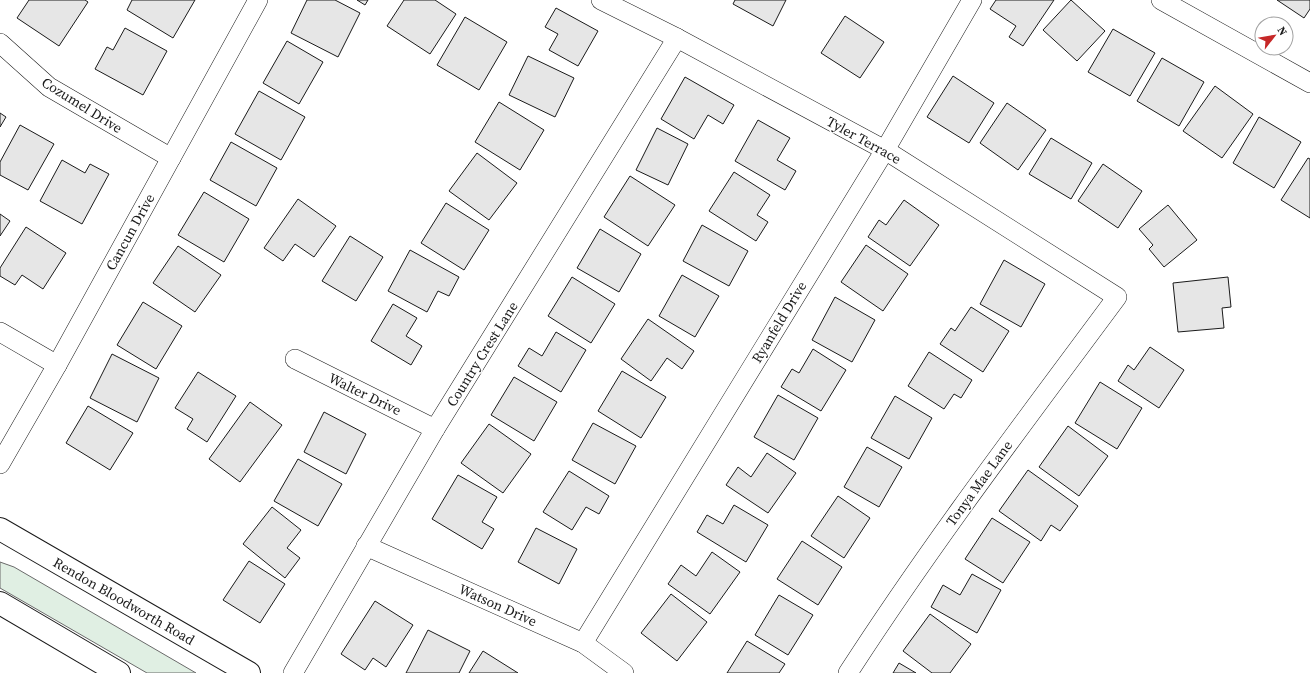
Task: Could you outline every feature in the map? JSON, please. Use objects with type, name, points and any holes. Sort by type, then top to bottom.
[{"type":"main road","name":"Rendon Bloodworth Road","points":[[0,529],[249,673]]},
{"type":"main road","points":[[0,603],[119,673]]},
{"type":"street","name":"Cancun Drive","points":[[0,464],[57,365],[258,0]]},
{"type":"street","name":"Tyler Terrace","points":[[601,0],[677,38],[885,150],[1117,297]]},
{"type":"street","name":"Ryanfeld Drive","points":[[583,643],[885,150],[972,0]]},
{"type":"street","points":[[1161,0],[1310,83]]},
{"type":"street","name":"Country Crest Lane","points":[[293,673],[435,429],[677,38]]},
{"type":"street","name":"Cozumel Drive","points":[[0,43],[48,87],[171,158]]},
{"type":"street","name":"Tonya Mae Lane","points":[[848,673],[901,590],[1117,297]]},
{"type":"street","points":[[0,332],[57,365]]},
{"type":"street","name":"Walter Drive","points":[[295,360],[435,429]]},
{"type":"street","name":"Watson Drive","points":[[366,546],[583,643],[624,673]]},
{"type":"green space","points":[[0,562],[14,567],[196,673],[147,673],[0,588]]},
{"type":"building","points":[[29,0],[85,0],[88,2],[59,46],[17,18]]},
{"type":"building","points":[[132,0],[195,0],[173,38],[127,10]]},
{"type":"building","points":[[307,0],[335,0],[360,13],[338,57],[291,33]]},
{"type":"building","points":[[357,0],[368,0],[365,5]]},
{"type":"building","points":[[404,0],[435,0],[456,14],[430,54],[387,26]]},
{"type":"building","points":[[735,0],[786,0],[773,26],[733,4]]},
{"type":"building","points":[[996,0],[1054,0],[1023,46],[1009,37],[1016,26],[990,9]]},
{"type":"building","points":[[1071,0],[1105,31],[1077,61],[1043,30]]},
{"type":"building","points":[[1277,0],[1310,0],[1310,9],[1304,18]]},
{"type":"building","points":[[556,8],[598,31],[578,66],[549,50],[558,34],[545,27]]},
{"type":"building","points":[[845,16],[884,42],[860,78],[821,53]]},
{"type":"building","points":[[465,17],[507,42],[479,90],[437,65]]},
{"type":"building","points":[[125,28],[167,51],[143,95],[95,69],[107,47],[113,50]]},
{"type":"building","points":[[1113,29],[1155,53],[1130,96],[1088,72]]},
{"type":"building","points":[[287,41],[323,62],[299,104],[263,83]]},
{"type":"building","points":[[528,56],[574,78],[555,117],[509,95]]},
{"type":"building","points":[[1162,58],[1204,82],[1179,126],[1137,101]]},
{"type":"building","points":[[953,76],[994,103],[969,143],[927,117]]},
{"type":"building","points":[[685,77],[734,105],[723,124],[708,115],[694,139],[661,119]]},
{"type":"building","points":[[1215,86],[1253,114],[1222,158],[1183,131]]},
{"type":"building","points":[[259,91],[305,117],[281,160],[235,134]]},
{"type":"building","points":[[499,102],[544,130],[520,170],[475,142]]},
{"type":"building","points":[[1007,103],[1046,130],[1018,170],[980,143]]},
{"type":"building","points":[[0,113],[6,117],[0,127]]},
{"type":"building","points":[[1259,117],[1301,142],[1274,188],[1233,163]]},
{"type":"building","points":[[758,120],[790,138],[777,160],[796,171],[785,190],[735,161]]},
{"type":"building","points":[[20,125],[54,144],[28,190],[0,175],[0,162]]},
{"type":"building","points":[[657,128],[688,144],[668,185],[636,170]]},
{"type":"building","points":[[1051,138],[1092,163],[1071,199],[1029,174]]},
{"type":"building","points":[[231,142],[277,168],[256,206],[210,180]]},
{"type":"building","points":[[477,153],[517,183],[489,220],[449,191]]},
{"type":"building","points":[[1308,158],[1310,159],[1310,218],[1281,200]]},
{"type":"building","points":[[62,160],[85,173],[90,164],[109,174],[82,224],[40,201]]},
{"type":"building","points":[[1103,164],[1142,191],[1118,228],[1078,201]]},
{"type":"building","points":[[734,172],[770,195],[757,215],[768,222],[756,241],[709,211]]},
{"type":"building","points":[[630,176],[675,205],[648,246],[604,217]]},
{"type":"building","points":[[204,192],[249,219],[224,262],[178,235]]},
{"type":"building","points":[[298,199],[336,226],[314,257],[295,244],[283,261],[264,248]]},
{"type":"building","points":[[904,200],[939,225],[910,266],[868,237],[879,220],[886,225]]},
{"type":"building","points":[[446,203],[489,230],[464,270],[421,243]]},
{"type":"building","points":[[1168,205],[1197,240],[1164,267],[1149,249],[1153,245],[1139,229]]},
{"type":"building","points":[[0,214],[10,221],[0,236]]},
{"type":"building","points":[[702,225],[748,251],[729,286],[683,261]]},
{"type":"building","points":[[26,227],[66,253],[43,289],[22,275],[15,285],[0,276],[0,268]]},
{"type":"building","points":[[600,229],[641,254],[619,292],[577,268]]},
{"type":"building","points":[[350,236],[383,257],[356,301],[322,281]]},
{"type":"building","points":[[866,245],[908,274],[883,311],[841,282]]},
{"type":"building","points":[[178,246],[221,275],[195,312],[153,283]]},
{"type":"building","points":[[410,250],[459,277],[449,296],[438,291],[427,312],[388,291]]},
{"type":"building","points":[[1004,260],[1045,284],[1021,327],[980,304]]},
{"type":"building","points":[[682,275],[719,296],[695,337],[659,316]]},
{"type":"building","points":[[572,277],[615,304],[591,343],[548,316]]},
{"type":"building","points":[[1228,277],[1231,307],[1222,308],[1224,328],[1178,332],[1173,283]]},
{"type":"building","points":[[835,297],[875,320],[852,362],[812,340]]},
{"type":"building","points":[[143,302],[182,326],[156,369],[117,345]]},
{"type":"building","points":[[393,304],[417,318],[406,336],[422,346],[411,365],[371,341]]},
{"type":"building","points":[[971,307],[1009,331],[983,372],[940,344],[951,328],[955,331]]},
{"type":"building","points":[[648,319],[694,351],[682,369],[667,358],[651,381],[621,359]]},
{"type":"building","points":[[556,332],[586,350],[561,392],[518,366],[529,348],[542,356]]},
{"type":"building","points":[[1150,347],[1184,370],[1159,408],[1118,381],[1128,365],[1134,370]]},
{"type":"building","points":[[813,349],[846,370],[821,411],[781,387],[792,369],[799,373]]},
{"type":"building","points":[[929,352],[972,380],[961,398],[954,394],[944,409],[908,386]]},
{"type":"building","points":[[112,354],[159,378],[137,422],[90,398]]},
{"type":"building","points":[[622,371],[666,397],[641,438],[598,411]]},
{"type":"building","points":[[198,372],[236,396],[207,442],[187,429],[193,419],[175,408]]},
{"type":"building","points":[[514,377],[557,402],[534,441],[491,415]]},
{"type":"building","points":[[1100,382],[1142,408],[1117,449],[1075,423]]},
{"type":"building","points":[[778,395],[818,418],[794,460],[754,437]]},
{"type":"building","points":[[895,396],[932,418],[909,459],[871,438]]},
{"type":"building","points":[[250,402],[282,425],[240,482],[209,459]]},
{"type":"building","points":[[88,406],[133,433],[110,470],[66,443]]},
{"type":"building","points":[[324,412],[366,434],[346,474],[304,452]]},
{"type":"building","points":[[593,423],[636,446],[615,484],[572,460]]},
{"type":"building","points":[[489,424],[531,454],[503,493],[461,463]]},
{"type":"building","points":[[1068,426],[1108,456],[1079,496],[1039,467]]},
{"type":"building","points":[[867,447],[902,467],[879,507],[844,487]]},
{"type":"building","points":[[767,453],[796,473],[768,513],[726,485],[738,467],[751,477]]},
{"type":"building","points":[[298,459],[342,484],[318,526],[274,501]]},
{"type":"building","points":[[1028,470],[1078,506],[1060,531],[1051,525],[1041,541],[999,511]]},
{"type":"building","points":[[569,471],[609,496],[599,514],[586,507],[572,530],[543,512]]},
{"type":"building","points":[[458,475],[497,497],[482,522],[494,529],[482,549],[432,519]]},
{"type":"building","points":[[838,496],[870,518],[844,558],[811,536]]},
{"type":"building","points":[[734,505],[768,525],[746,562],[697,532],[707,515],[723,524]]},
{"type":"building","points":[[272,507],[301,530],[287,548],[300,558],[285,578],[243,544]]},
{"type":"building","points":[[992,518],[1030,542],[1003,583],[965,559]]},
{"type":"building","points":[[536,528],[577,549],[559,584],[518,562]]},
{"type":"building","points":[[802,541],[842,567],[818,605],[777,579]]},
{"type":"building","points":[[712,552],[740,572],[710,614],[668,584],[681,565],[696,576]]},
{"type":"building","points":[[249,561],[285,584],[260,623],[223,600]]},
{"type":"building","points":[[972,574],[1001,590],[977,633],[931,607],[943,585],[960,595]]},
{"type":"building","points":[[671,594],[707,622],[677,661],[641,633]]},
{"type":"building","points":[[779,595],[813,615],[788,655],[755,635]]},
{"type":"building","points":[[375,601],[413,625],[386,667],[373,658],[365,670],[341,654]]},
{"type":"building","points":[[930,614],[971,644],[950,673],[932,673],[903,651]]},
{"type":"building","points":[[428,630],[470,651],[459,673],[406,673]]},
{"type":"building","points":[[747,641],[785,664],[779,673],[727,673]]},
{"type":"building","points":[[483,651],[518,673],[469,673]]},
{"type":"building","points":[[899,663],[916,673],[893,673]]}]
